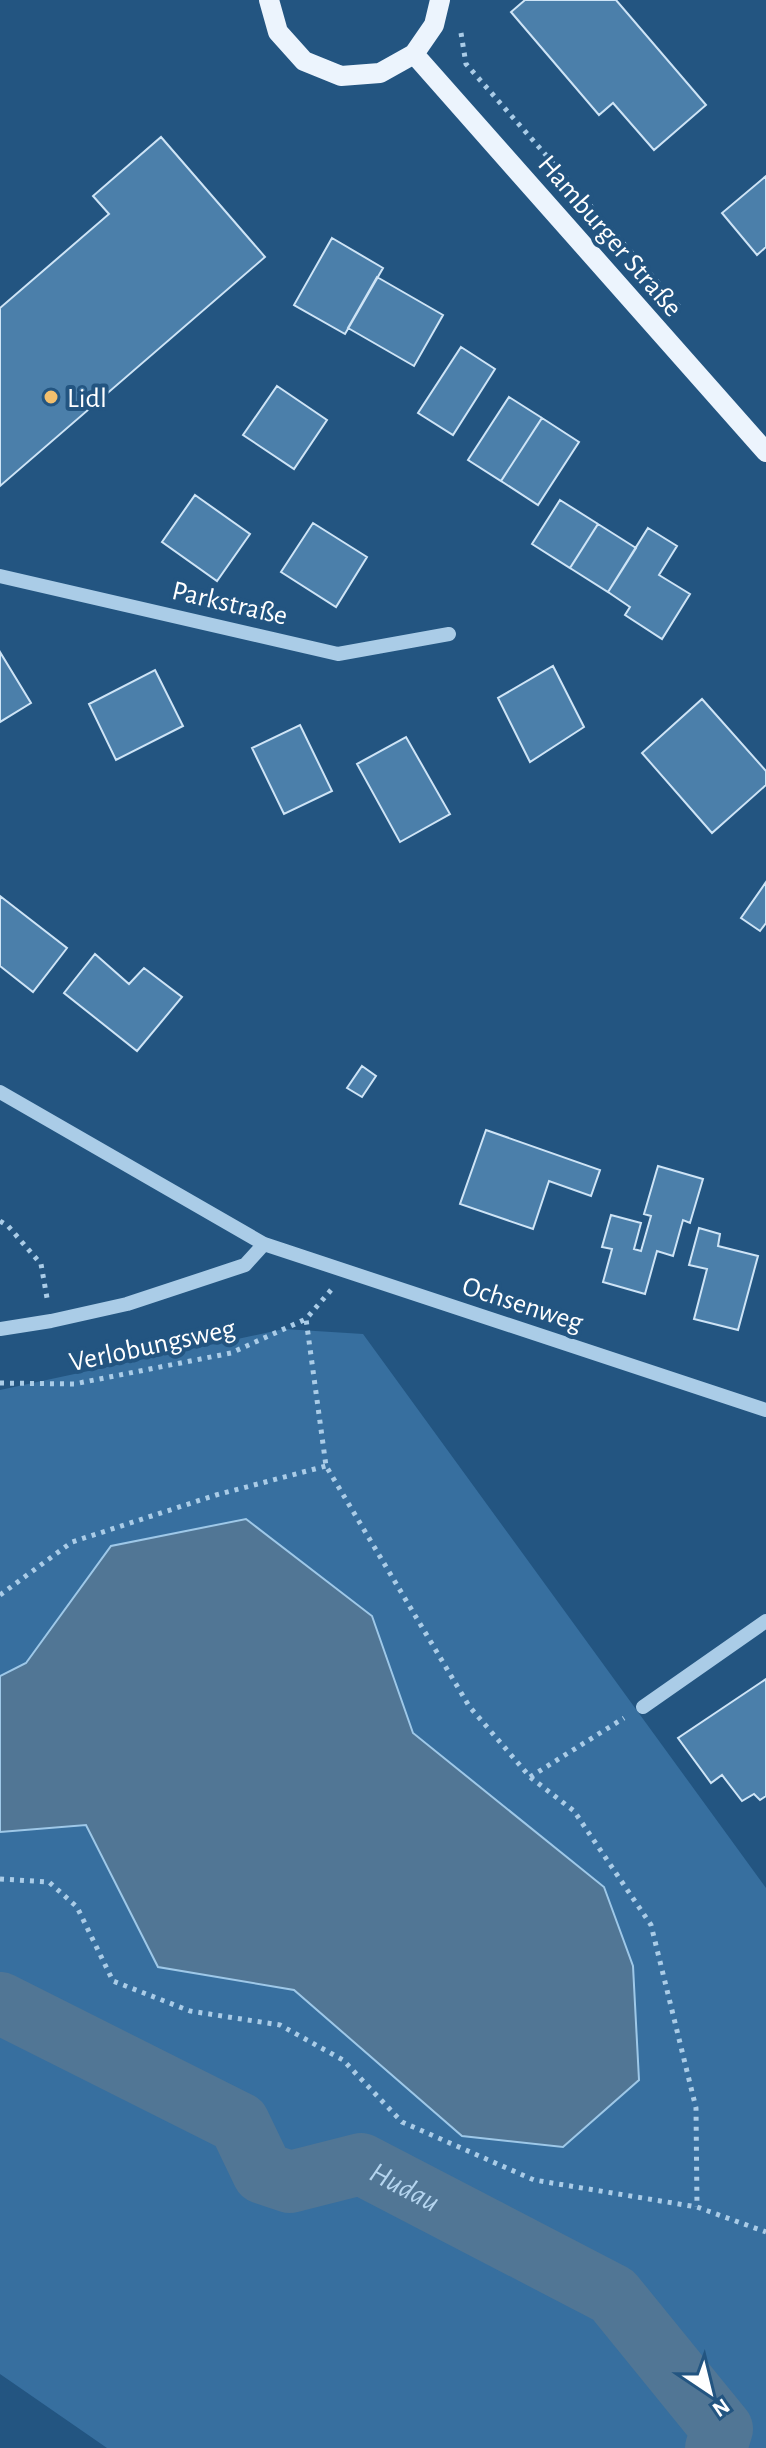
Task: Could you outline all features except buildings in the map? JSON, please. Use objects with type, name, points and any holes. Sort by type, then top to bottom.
[{"type":"main road","points":[[269,0],[278,32],[304,61],[341,76],[380,73],[414,54],[434,25],[440,0]]},
{"type":"main road","name":"Hamburger Straße","points":[[414,54],[766,452]]},
{"type":"street","name":"Parkstraße","points":[[0,576],[338,654],[449,634]]},
{"type":"street","name":"Ochsenweg","points":[[0,1092],[264,1244],[766,1410]]},
{"type":"street","points":[[0,1329],[127,1304],[245,1265],[264,1244]]},
{"type":"street","points":[[643,1707],[766,1621]]},
{"type":"path","points":[[459,23],[466,64],[683,312]]},
{"type":"path","points":[[0,1221],[41,1264],[51,1321]]},
{"type":"path","points":[[346,1272],[306,1319],[326,1466],[469,1706],[530,1777],[574,1811],[651,1925],[696,2108],[697,2207]]},
{"type":"path","name":"Verlobungsweg","points":[[0,1383],[74,1384],[231,1353],[306,1319]]},
{"type":"path","points":[[0,1595],[72,1542],[216,1495],[326,1466]]},
{"type":"path","points":[[530,1777],[643,1707]]},
{"type":"path","points":[[0,1879],[49,1882],[68,1898],[77,1907],[113,1981],[190,2011],[280,2025],[343,2060],[402,2122],[534,2180],[697,2207],[766,2232]]},
{"type":"shaded area","points":[[284,1329],[363,1334],[766,1888],[766,2448],[107,2448],[0,2374],[0,1832],[86,1825],[158,1967],[294,1990],[462,2136],[604,1887],[413,1733],[372,1616],[111,1546],[26,1663],[0,1676],[0,1390]]},
{"type":"shaded area","points":[[246,1519],[372,1616],[413,1733],[604,1887],[633,1966],[639,2080],[563,2147],[462,2136],[294,1990],[158,1967],[86,1825],[0,1832],[0,1676],[26,1663],[111,1546]]},
{"type":"waterway","name":"Hudau","points":[[0,2003],[239,2123],[263,2173],[290,2182],[361,2164],[613,2295],[722,2429],[716,2448]]},
{"type":"place","name":"Lidl","points":[[51,397]]}]
